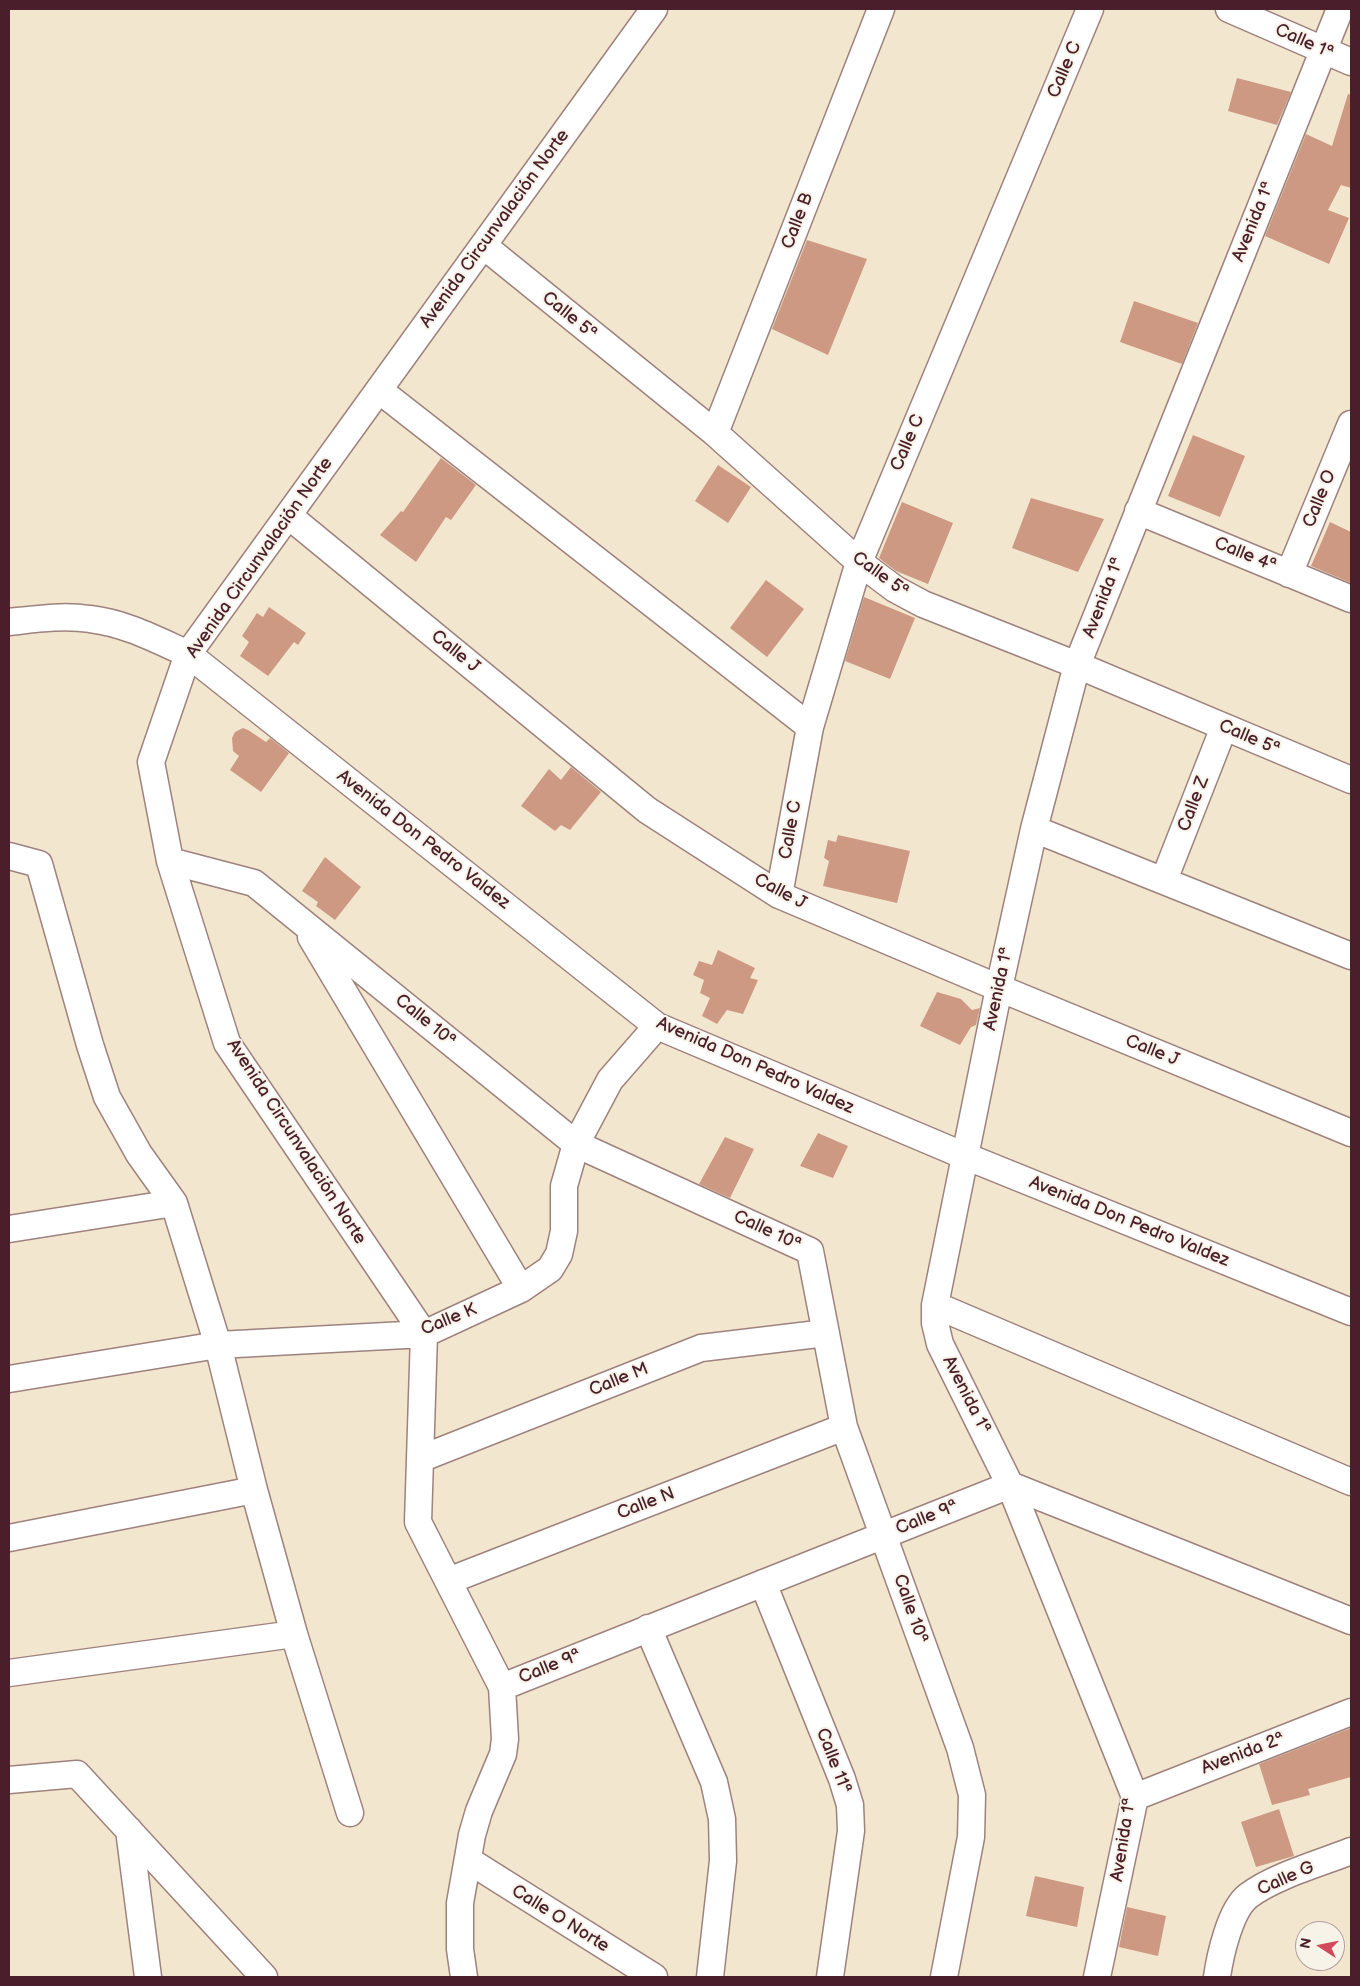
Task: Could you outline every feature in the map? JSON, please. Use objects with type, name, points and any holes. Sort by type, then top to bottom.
[{"type":"street","name":"Avenida Circunvalación Norte","points":[[424,1334],[227,1043],[170,861],[151,762],[188,654],[654,9]]},
{"type":"street","name":"Calle B","points":[[714,432],[881,9]]},
{"type":"street","name":"Calle C","points":[[779,895],[810,727],[859,562],[1090,9]]},
{"type":"street","name":"Calle 1ª","points":[[1230,9],[1351,62]]},
{"type":"street","name":"Avenida 1ª","points":[[1097,1977],[1134,1797],[1010,1485],[940,1344],[935,1323],[935,1305],[999,988],[1034,829],[1077,665],[1340,9]]},
{"type":"street","name":"Calle 5ª","points":[[484,246],[714,432],[859,562],[895,589],[923,604],[1077,665],[1351,780]]},
{"type":"street","points":[[379,390],[810,727]]},
{"type":"street","name":"Calle O","points":[[1290,574],[1351,424]]},
{"type":"street","name":"Calle 4ª","points":[[1138,511],[1351,599]]},
{"type":"street","name":"Calle J","points":[[289,516],[647,810],[779,895],[999,988],[1351,1132]]},
{"type":"street","name":"Avenida Don Pedro Valdez","points":[[9,622],[53,617],[91,618],[132,629],[188,654],[657,1026],[965,1156],[1351,1312]]},
{"type":"street","name":"Calle Z","points":[[1164,880],[1224,727]]},
{"type":"street","points":[[1034,829],[1351,956]]},
{"type":"street","points":[[9,856],[39,864],[90,1045],[107,1097],[139,1154],[174,1203],[218,1345],[254,1490],[294,1634],[350,1813]]},
{"type":"street","name":"Calle 10ª","points":[[170,861],[254,883],[576,1144],[810,1251],[844,1426],[960,1748],[972,1795],[971,1837],[944,1977]]},
{"type":"street","points":[[301,921],[521,1289]]},
{"type":"street","name":"Calle K","points":[[9,1378],[218,1345],[424,1334],[521,1289],[550,1269],[558,1254],[564,1231],[564,1186],[576,1144],[610,1080],[657,1026]]},
{"type":"street","points":[[9,1229],[174,1203]]},
{"type":"street","points":[[935,1305],[1351,1482]]},
{"type":"street","name":"Calle M","points":[[420,1459],[701,1348],[826,1333]]},
{"type":"street","points":[[424,1334],[418,1522],[502,1687],[505,1738],[503,1754],[479,1811],[460,1903],[460,1949],[464,1977]]},
{"type":"street","name":"Calle N","points":[[448,1581],[844,1426]]},
{"type":"street","points":[[1010,1485],[1351,1621]]},
{"type":"street","name":"Calle 9ª","points":[[502,1687],[1010,1485]]},
{"type":"street","points":[[9,1538],[254,1490]]},
{"type":"street","name":"Calle 11ª","points":[[763,1583],[842,1779],[850,1805],[851,1831],[830,1977]]},
{"type":"street","points":[[648,1628],[714,1782],[722,1819],[723,1860],[710,1977]]},
{"type":"street","points":[[9,1673],[294,1634]]},
{"type":"street","name":"Avenida 2ª","points":[[1134,1797],[1351,1712]]},
{"type":"street","points":[[9,1780],[77,1774],[264,1977]]},
{"type":"street","points":[[129,1830],[148,1977]]},
{"type":"street","name":"Calle G","points":[[1217,1977],[1221,1950],[1233,1918],[1247,1896],[1277,1880],[1351,1851]]},
{"type":"street","name":"Calle O Norte","points":[[468,1860],[654,1977]]},
{"type":"building","points":[[1237,78],[1291,92],[1277,125],[1228,111]]},
{"type":"building","points":[[1348,94],[1351,95],[1351,188],[1341,185],[1328,210],[1349,218],[1329,264],[1265,236],[1306,134],[1332,146]]},
{"type":"building","points":[[807,240],[867,259],[828,355],[772,329]]},
{"type":"building","points":[[1134,301],[1198,323],[1182,364],[1120,342]]},
{"type":"building","points":[[1193,435],[1245,456],[1220,517],[1168,496]]},
{"type":"building","points":[[441,458],[476,485],[451,520],[446,517],[416,562],[380,535],[401,511],[403,512]]},
{"type":"building","points":[[718,465],[751,487],[728,523],[695,501]]},
{"type":"building","points":[[1031,498],[1104,519],[1078,572],[1012,548]]},
{"type":"building","points":[[902,502],[953,523],[928,584],[896,571],[879,558]]},
{"type":"building","points":[[1330,522],[1351,532],[1351,583],[1311,566]]},
{"type":"building","points":[[766,580],[804,609],[767,657],[730,628]]},
{"type":"building","points":[[864,597],[915,618],[890,679],[845,661]]},
{"type":"building","points":[[269,607],[306,633],[298,645],[294,642],[268,676],[240,656],[249,642],[242,636],[257,613],[263,617]]},
{"type":"building","points":[[243,728],[266,742],[270,738],[289,753],[261,792],[230,770],[239,756],[233,751],[232,738],[235,732]]},
{"type":"building","points":[[571,767],[601,792],[570,830],[561,825],[555,831],[521,806],[549,769],[561,780]]},
{"type":"building","points":[[838,835],[910,851],[897,903],[823,886],[829,861],[824,858],[828,840],[836,842]]},
{"type":"building","points":[[325,857],[361,887],[335,920],[316,906],[318,902],[302,891]]},
{"type":"building","points":[[718,950],[755,968],[750,978],[758,980],[743,1014],[727,1010],[717,1024],[702,1016],[710,998],[700,993],[704,980],[693,975],[699,961],[712,965]]},
{"type":"building","points":[[937,992],[961,999],[972,1010],[980,1008],[976,1025],[971,1027],[960,1045],[920,1026]]},
{"type":"building","points":[[818,1133],[848,1146],[833,1178],[800,1166]]},
{"type":"building","points":[[725,1137],[754,1149],[730,1198],[699,1184]]},
{"type":"building","points":[[1351,1728],[1351,1777],[1308,1789],[1310,1795],[1272,1805],[1259,1764]]},
{"type":"building","points":[[1279,1809],[1294,1856],[1256,1867],[1241,1822]]},
{"type":"building","points":[[1035,1876],[1084,1887],[1077,1927],[1026,1916]]},
{"type":"building","points":[[1127,1907],[1166,1916],[1158,1956],[1119,1947]]}]
